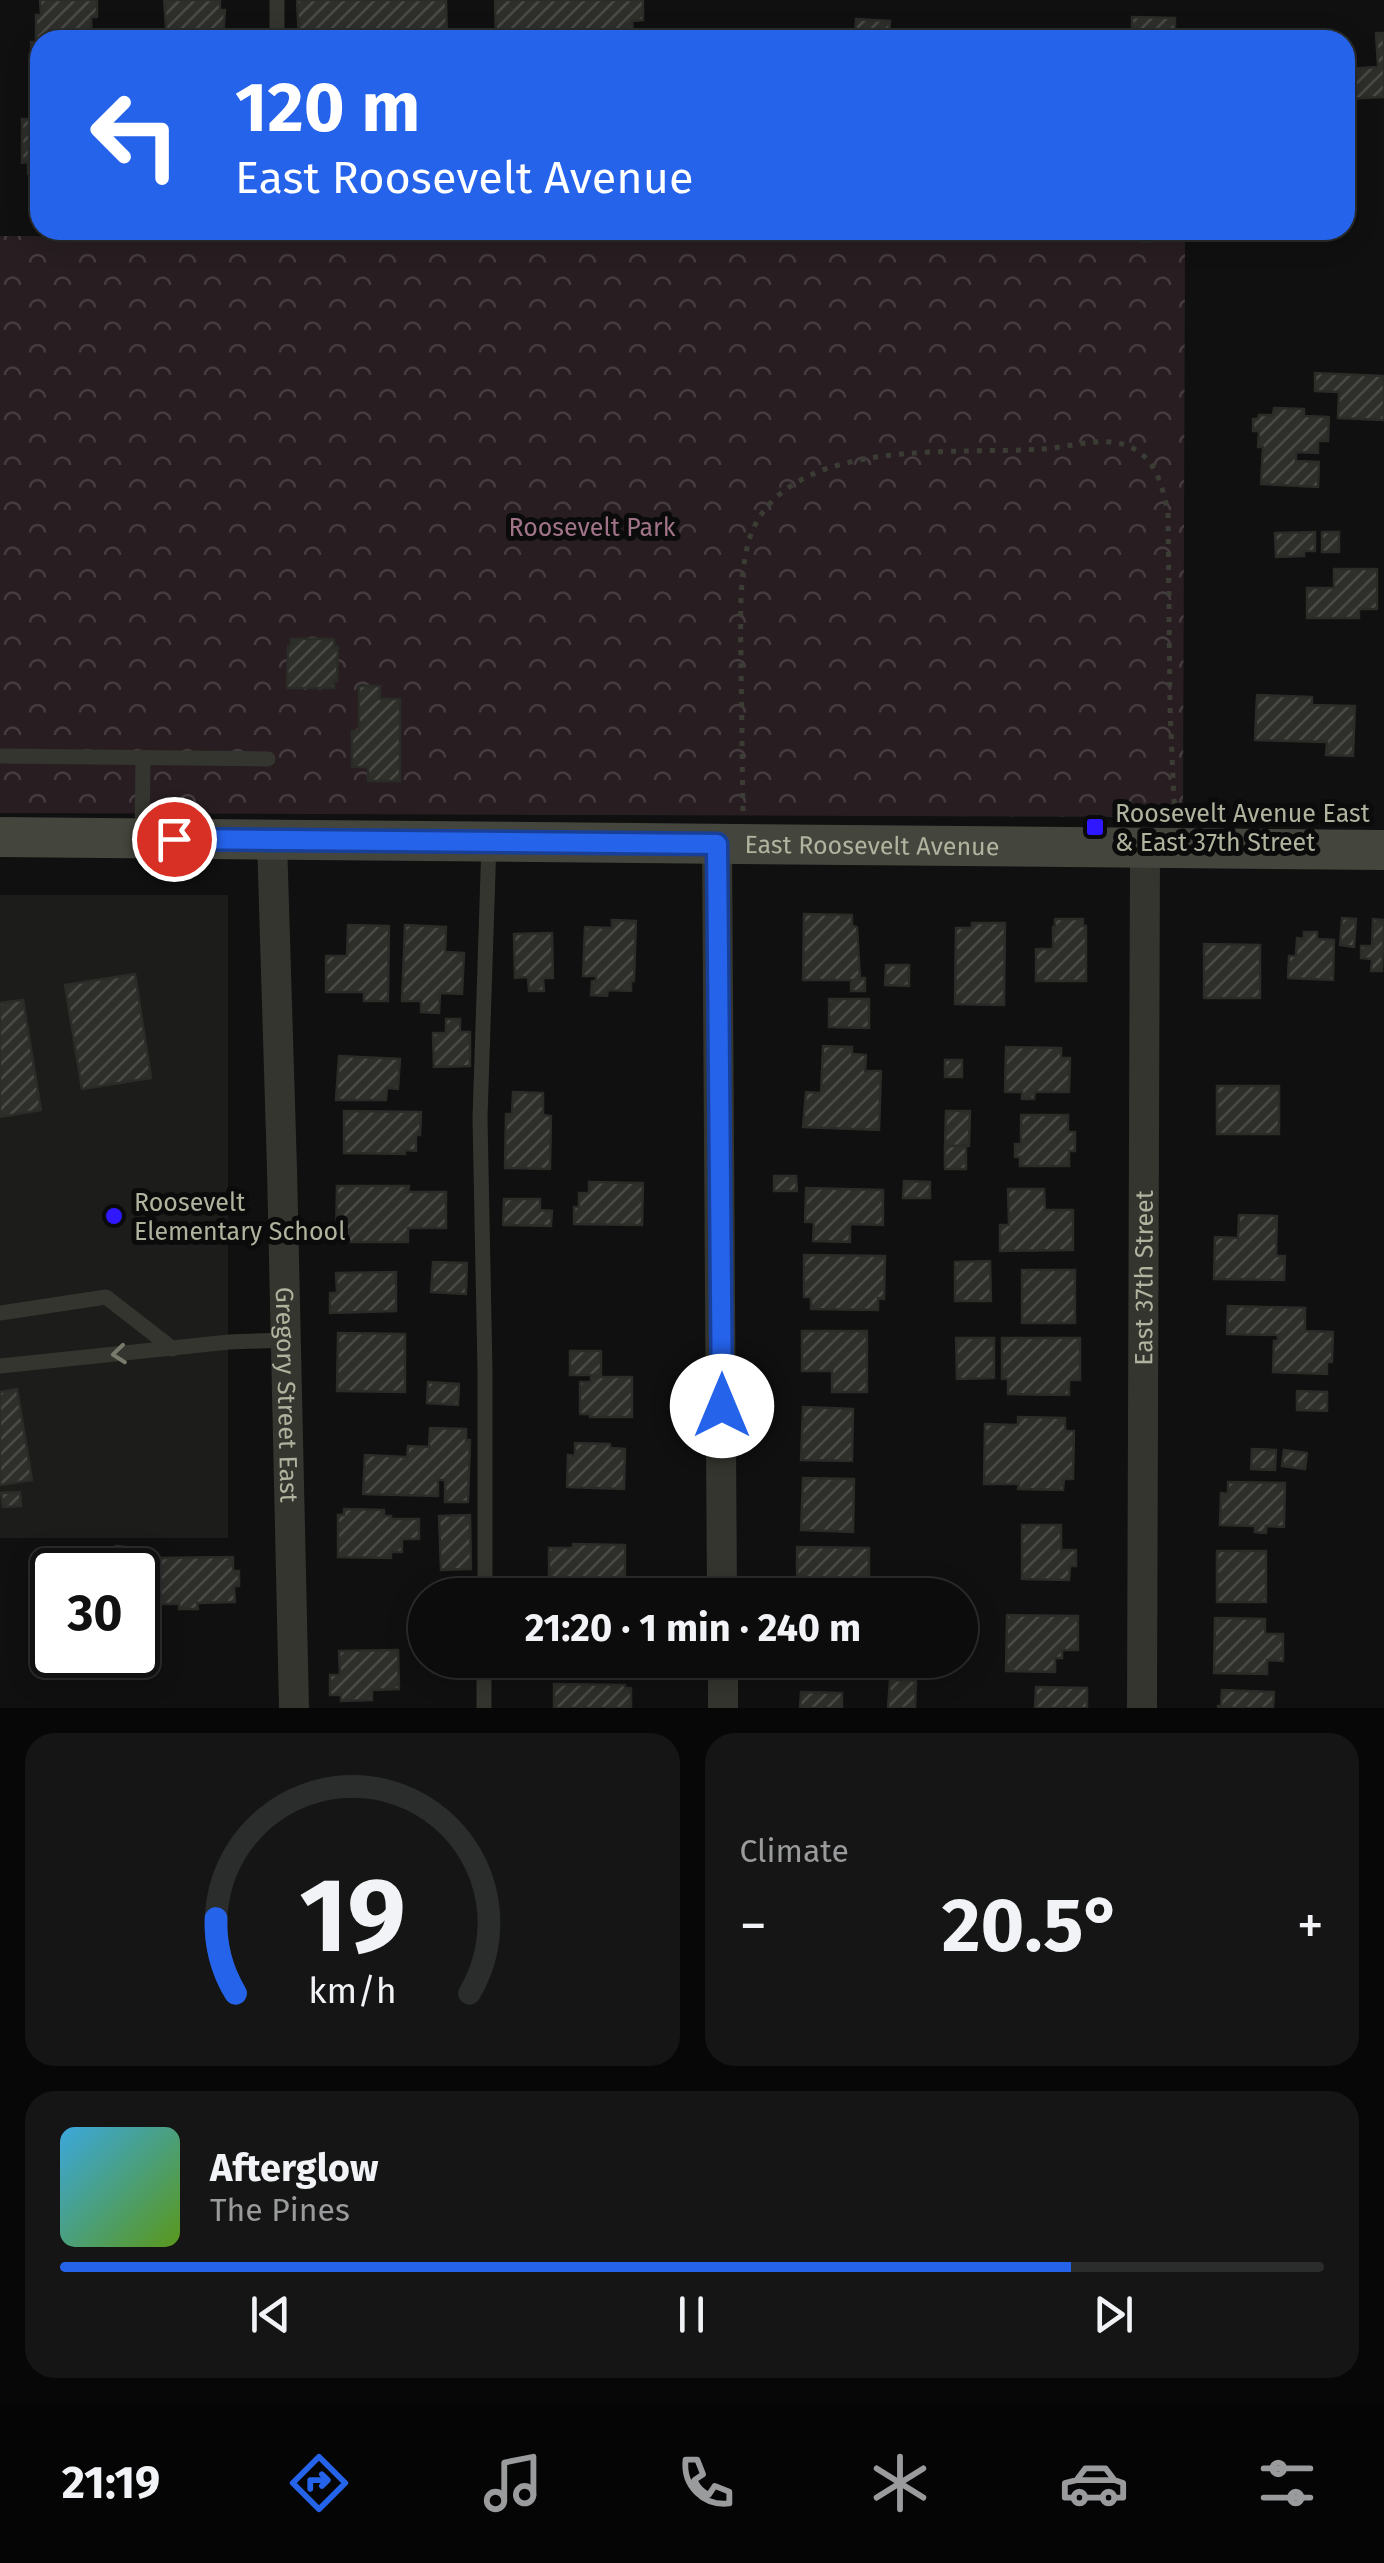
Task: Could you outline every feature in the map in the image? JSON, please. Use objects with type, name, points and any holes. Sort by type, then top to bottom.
[{"type":"street","name":"East Roosevelt Avenue","points":[[0,838],[1384,850]]},
{"type":"street","name":"Gregory Street East","points":[[272,840],[294,1708]]},
{"type":"street","points":[[722,1578],[730,844]]},
{"type":"street","name":"East 37th Street","points":[[1142,1708],[1145,848]]},
{"type":"street","points":[[722,1678],[723,1708]]},
{"type":"lane","points":[[277,0],[277,30]]},
{"type":"lane","points":[[0,756],[268,759]]},
{"type":"lane","points":[[142,839],[143,758]]},
{"type":"lane","points":[[485,1578],[480,1118],[489,842]]},
{"type":"lane","points":[[0,1312],[106,1297],[173,1348]]},
{"type":"lane","points":[[0,1366],[229,1342],[286,1340]]},
{"type":"lane","points":[[484,1678],[484,1708]]},
{"type":"path","points":[[730,844],[741,590],[753,527],[771,501],[807,477],[846,463],[886,455],[1044,449],[1100,441],[1125,445],[1150,462],[1168,512],[1174,802],[1191,849]]},
{"type":"shaded area","name":"Roosevelt Elementary School","points":[[0,895],[228,895],[228,1538],[0,1538]]},
{"type":"green space","name":"Roosevelt Park","points":[[0,236],[30,236],[30,240],[1185,241],[1183,817],[0,813]]},
{"type":"building","points":[[40,0],[97,0],[97,17],[91,17],[92,30],[36,30],[36,15],[41,15]]},
{"type":"building","points":[[164,0],[220,0],[220,10],[225,10],[224,30],[166,30]]},
{"type":"building","points":[[297,0],[446,0],[447,30],[298,30]]},
{"type":"building","points":[[495,0],[643,0],[643,20],[632,21],[633,30],[496,30]]},
{"type":"building","points":[[1132,17],[1175,18],[1175,30],[1132,30]]},
{"type":"building","points":[[856,19],[890,21],[890,30],[855,30]]},
{"type":"building","points":[[1376,33],[1384,33],[1384,97],[1355,98],[1355,68],[1378,67]]},
{"type":"building","points":[[22,119],[30,119],[30,174],[28,162],[22,163]]},
{"type":"building","points":[[1315,373],[1384,376],[1384,420],[1338,418],[1339,392],[1315,391]]},
{"type":"building","points":[[1274,408],[1304,409],[1304,416],[1329,417],[1328,441],[1318,441],[1318,453],[1296,452],[1296,461],[1319,462],[1318,487],[1261,484],[1263,447],[1258,447],[1259,431],[1253,431],[1253,419],[1273,415]]},
{"type":"building","points":[[1315,532],[1315,551],[1304,551],[1304,556],[1276,557],[1275,533]]},
{"type":"building","points":[[1322,532],[1339,532],[1339,552],[1322,552]]},
{"type":"building","points":[[1334,569],[1377,569],[1377,609],[1359,609],[1359,618],[1307,618],[1307,588],[1334,588]]},
{"type":"building","points":[[291,639],[334,639],[334,647],[338,647],[334,688],[287,688]]},
{"type":"building","points":[[359,686],[380,686],[380,699],[400,699],[400,781],[368,781],[368,767],[352,767],[352,731],[359,731]]},
{"type":"building","points":[[1257,695],[1312,697],[1312,705],[1355,706],[1353,756],[1326,755],[1327,742],[1255,740]]},
{"type":"building","points":[[804,914],[852,915],[865,991],[851,991],[851,980],[803,980]]},
{"type":"building","points":[[1342,918],[1356,919],[1354,947],[1340,945]]},
{"type":"building","points":[[1055,919],[1083,919],[1086,981],[1036,981],[1036,949],[1053,949]]},
{"type":"building","points":[[1373,919],[1384,920],[1382,971],[1371,971],[1372,959],[1361,958],[1361,946],[1372,946]]},
{"type":"building","points":[[612,920],[636,921],[634,981],[631,991],[608,990],[607,996],[591,995],[596,976],[583,976],[585,927],[612,928]]},
{"type":"building","points":[[972,923],[1005,923],[1004,1005],[955,1004],[956,928],[972,928]]},
{"type":"building","points":[[348,925],[389,926],[388,1001],[364,1001],[364,992],[326,992],[326,956],[347,956]]},
{"type":"building","points":[[405,925],[446,927],[445,952],[464,953],[462,994],[440,993],[439,1013],[421,1012],[421,1001],[402,1001]]},
{"type":"building","points":[[1304,932],[1317,932],[1317,939],[1334,940],[1333,980],[1288,978],[1289,956],[1296,956],[1297,938],[1304,939]]},
{"type":"building","points":[[552,933],[553,978],[543,978],[544,991],[529,991],[528,977],[515,978],[514,934]]},
{"type":"building","points":[[1204,944],[1260,945],[1260,998],[1204,998]]},
{"type":"building","points":[[886,965],[909,965],[909,986],[885,985]]},
{"type":"building","points":[[135,974],[151,1078],[82,1089],[65,985]]},
{"type":"building","points":[[829,999],[869,999],[869,1028],[829,1027]]},
{"type":"building","points":[[23,1000],[41,1110],[0,1117],[0,1003]]},
{"type":"building","points":[[446,1019],[460,1019],[460,1032],[470,1032],[470,1066],[434,1067],[433,1033],[446,1033]]},
{"type":"building","points":[[823,1046],[852,1047],[852,1054],[866,1055],[865,1071],[881,1071],[879,1130],[803,1127],[806,1092],[821,1093]]},
{"type":"building","points":[[1006,1047],[1061,1048],[1061,1058],[1070,1058],[1069,1092],[1035,1092],[1034,1099],[1022,1099],[1022,1092],[1005,1092]]},
{"type":"building","points":[[339,1056],[400,1059],[398,1089],[387,1088],[386,1100],[336,1100]]},
{"type":"building","points":[[945,1060],[962,1060],[962,1077],[945,1077]]},
{"type":"building","points":[[1217,1086],[1279,1086],[1279,1134],[1217,1134]]},
{"type":"building","points":[[513,1092],[543,1093],[543,1115],[551,1116],[550,1169],[505,1168],[506,1114],[512,1114]]},
{"type":"building","points":[[344,1111],[421,1112],[416,1151],[344,1153]]},
{"type":"building","points":[[946,1111],[970,1111],[969,1146],[945,1146]]},
{"type":"building","points":[[1021,1115],[1068,1115],[1068,1132],[1075,1132],[1075,1151],[1069,1151],[1069,1166],[1020,1166],[1015,1144],[1021,1144]]},
{"type":"building","points":[[945,1146],[966,1146],[966,1169],[945,1169]]},
{"type":"building","points":[[774,1176],[796,1176],[797,1191],[774,1191]]},
{"type":"building","points":[[904,1181],[930,1182],[930,1198],[903,1198]]},
{"type":"building","points":[[589,1182],[643,1183],[642,1225],[574,1224],[579,1193],[589,1193]]},
{"type":"building","points":[[337,1186],[409,1186],[408,1192],[446,1192],[446,1228],[408,1228],[408,1242],[336,1242]]},
{"type":"building","points":[[806,1188],[883,1190],[883,1225],[850,1224],[850,1242],[813,1241],[814,1222],[805,1222]]},
{"type":"building","points":[[1008,1189],[1044,1189],[1045,1210],[1073,1210],[1073,1250],[1000,1251],[1000,1225],[1009,1225]]},
{"type":"building","points":[[504,1199],[540,1199],[540,1210],[552,1211],[551,1226],[503,1225]]},
{"type":"building","points":[[1239,1215],[1277,1216],[1276,1256],[1285,1256],[1284,1280],[1214,1279],[1215,1237],[1238,1238]]},
{"type":"building","points":[[804,1255],[885,1256],[884,1299],[878,1298],[878,1310],[811,1309],[811,1297],[804,1297]]},
{"type":"building","points":[[990,1261],[991,1301],[955,1301],[955,1262]]},
{"type":"building","points":[[433,1262],[467,1263],[466,1294],[431,1292]]},
{"type":"building","points":[[1022,1270],[1075,1270],[1075,1323],[1022,1323]]},
{"type":"building","points":[[396,1272],[396,1311],[330,1313],[330,1293],[337,1293],[336,1273]]},
{"type":"building","points":[[1228,1306],[1305,1308],[1305,1331],[1333,1332],[1332,1362],[1327,1362],[1327,1374],[1273,1372],[1274,1341],[1278,1341],[1278,1335],[1227,1334]]},
{"type":"building","points":[[802,1331],[867,1331],[867,1392],[832,1392],[832,1371],[802,1371]]},
{"type":"building","points":[[338,1333],[405,1334],[405,1392],[337,1391]]},
{"type":"building","points":[[956,1338],[994,1338],[994,1378],[957,1379]]},
{"type":"building","points":[[1002,1338],[1080,1338],[1080,1380],[1069,1380],[1069,1395],[1008,1394],[1008,1379],[1002,1379]]},
{"type":"building","points":[[570,1351],[601,1351],[601,1375],[570,1375]]},
{"type":"building","points":[[591,1377],[632,1377],[632,1417],[580,1414],[580,1382],[591,1382]]},
{"type":"building","points":[[428,1382],[459,1384],[458,1405],[427,1403]]},
{"type":"building","points":[[17,1389],[32,1480],[0,1485],[0,1392]]},
{"type":"building","points":[[1297,1391],[1327,1392],[1327,1411],[1297,1410]]},
{"type":"building","points":[[803,1407],[853,1409],[852,1461],[801,1460]]},
{"type":"building","points":[[1018,1417],[1065,1418],[1065,1431],[1074,1431],[1073,1479],[1064,1479],[1063,1490],[984,1484],[985,1424],[1018,1425]]},
{"type":"building","points":[[430,1428],[466,1429],[466,1440],[470,1440],[468,1502],[445,1502],[445,1480],[438,1480],[438,1496],[363,1494],[365,1455],[407,1457],[408,1446],[429,1447]]},
{"type":"building","points":[[575,1443],[610,1444],[610,1448],[625,1449],[624,1489],[567,1487],[568,1455],[575,1456]]},
{"type":"building","points":[[1252,1449],[1276,1450],[1275,1470],[1251,1469]]},
{"type":"building","points":[[1284,1450],[1307,1453],[1305,1469],[1282,1466]]},
{"type":"building","points":[[803,1478],[854,1479],[853,1532],[801,1530]]},
{"type":"building","points":[[1228,1482],[1285,1483],[1284,1527],[1266,1526],[1266,1533],[1255,1532],[1255,1526],[1220,1525],[1221,1493],[1228,1494]]},
{"type":"building","points":[[20,1492],[21,1506],[3,1507],[1,1493]]},
{"type":"building","points":[[344,1509],[384,1510],[384,1516],[391,1519],[419,1519],[419,1539],[402,1539],[402,1552],[391,1552],[391,1558],[338,1557],[338,1515],[344,1515]]},
{"type":"building","points":[[470,1515],[471,1569],[441,1570],[439,1516]]},
{"type":"building","points":[[1022,1525],[1061,1525],[1061,1550],[1076,1550],[1076,1566],[1070,1566],[1069,1580],[1022,1579]]},
{"type":"building","points":[[573,1544],[625,1545],[625,1578],[549,1578],[549,1548],[573,1548]]},
{"type":"building","points":[[797,1547],[869,1548],[869,1578],[797,1578]]},
{"type":"building","points":[[1217,1551],[1266,1551],[1266,1602],[1217,1602]]},
{"type":"building","points":[[233,1557],[233,1571],[239,1571],[239,1586],[234,1586],[235,1602],[197,1603],[198,1609],[160,1604],[160,1558]]},
{"type":"building","points":[[1007,1615],[1078,1616],[1078,1650],[1062,1650],[1062,1658],[1055,1658],[1055,1672],[1006,1671]]},
{"type":"building","points":[[1215,1618],[1265,1619],[1265,1634],[1283,1634],[1283,1661],[1267,1660],[1267,1674],[1214,1673]]},
{"type":"building","points":[[398,1650],[399,1689],[372,1690],[372,1700],[341,1701],[341,1695],[330,1695],[330,1675],[340,1675],[339,1651]]},
{"type":"building","points":[[890,1680],[916,1681],[915,1708],[888,1708]]},
{"type":"building","points":[[554,1684],[625,1685],[631,1688],[631,1708],[554,1708]]},
{"type":"building","points":[[1036,1687],[1087,1688],[1087,1708],[1035,1708]]},
{"type":"building","points":[[1222,1690],[1274,1692],[1273,1708],[1218,1708]]},
{"type":"building","points":[[801,1692],[842,1693],[842,1708],[800,1708]]},
{"type":"place","name":"Roosevelt Avenue East & East 37th Street","points":[[1095,827]]},
{"type":"place","name":"Roosevelt Elementary School","points":[[114,1216]]},
{"type":"route","points":[[174,839],[717,844],[722,1406]]}]
